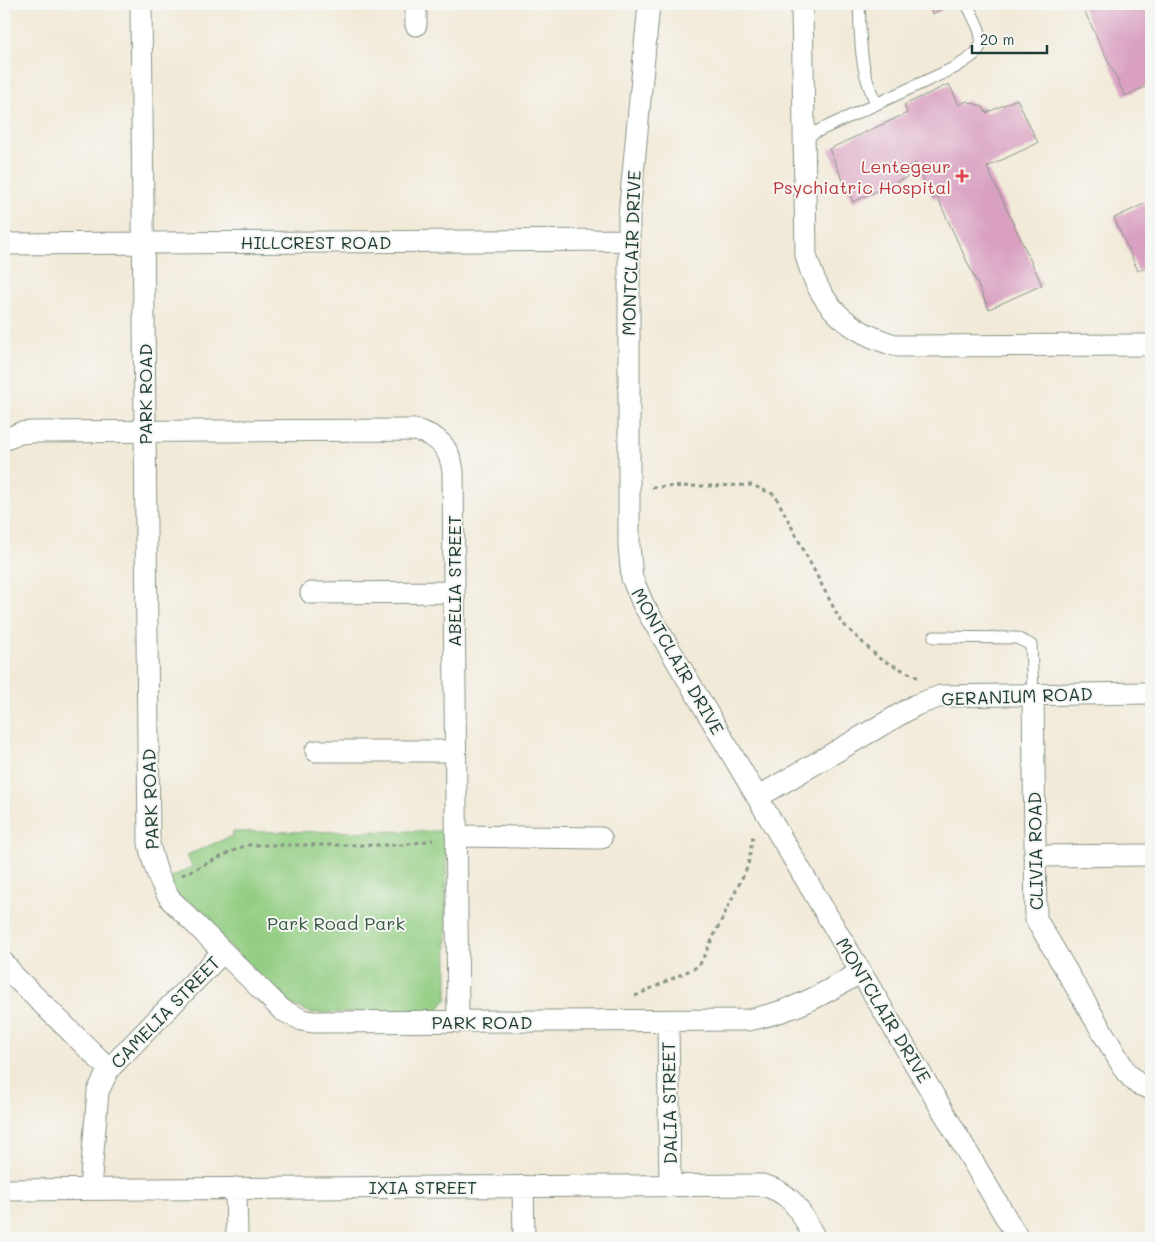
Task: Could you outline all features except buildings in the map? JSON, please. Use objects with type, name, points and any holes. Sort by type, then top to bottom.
[{"type":"street","name":"PARK ROAD","points":[[141,4],[149,844],[161,885],[171,900],[282,1010],[302,1020],[326,1023],[748,1020],[778,1014],[806,1003],[861,972]]},
{"type":"street","points":[[416,4],[416,25]]},
{"type":"street","name":"MONTCLAIR DRIVE","points":[[649,4],[628,240],[629,562],[637,591],[1018,1238]]},
{"type":"street","points":[[802,4],[804,235],[811,274],[831,308],[861,333],[898,346],[917,348],[1151,345]]},
{"type":"street","name":"HILLCREST ROAD","points":[[4,244],[628,240]]},
{"type":"street","name":"ABELIA STREET","points":[[4,440],[20,433],[32,432],[415,430],[426,433],[444,446],[452,462],[458,1022]]},
{"type":"street","points":[[311,593],[454,592]]},
{"type":"street","name":"GERANIUM ROAD","points":[[758,797],[916,705],[928,700],[954,694],[1151,693]]},
{"type":"street","name":"CLIVIA ROAD","points":[[1033,694],[1035,911],[1038,926],[1126,1072],[1138,1084],[1151,1088]]},
{"type":"street","points":[[316,751],[456,751]]},
{"type":"street","points":[[456,836],[601,838]]},
{"type":"street","points":[[1034,856],[1151,855]]},
{"type":"street","name":"CAMELIA STREET","points":[[90,1189],[98,1091],[109,1068],[223,952]]},
{"type":"street","points":[[4,964],[109,1068]]},
{"type":"street","name":"DALIA STREET","points":[[668,1021],[670,1185]]},
{"type":"street","name":"IXIA STREET","points":[[4,1190],[762,1184],[786,1194],[795,1203],[815,1238]]},
{"type":"street","points":[[523,1186],[524,1238]]},
{"type":"street","points":[[236,1188],[237,1238]]},
{"type":"lane","points":[[859,4],[862,66],[866,83],[876,103]]},
{"type":"lane","points":[[803,138],[974,57],[981,46],[981,34],[969,8]]},
{"type":"lane","points":[[934,637],[1017,638],[1026,640],[1031,645],[1033,694]]},
{"type":"path","points":[[629,487],[752,485],[776,495],[841,622],[880,659],[921,679]]},
{"type":"path","points":[[629,998],[699,966],[748,866],[758,797]]},
{"type":"path","points":[[161,885],[246,844],[402,845],[456,836]]},
{"type":"green space","name":"Park Road Park","points":[[446,831],[447,999],[437,1011],[311,1013],[288,1003],[177,895],[166,879],[192,867],[187,855],[232,836],[233,832]]},
{"type":"place","name":"Lentegeur Psychiatric Hospital","points":[[962,176]]}]
